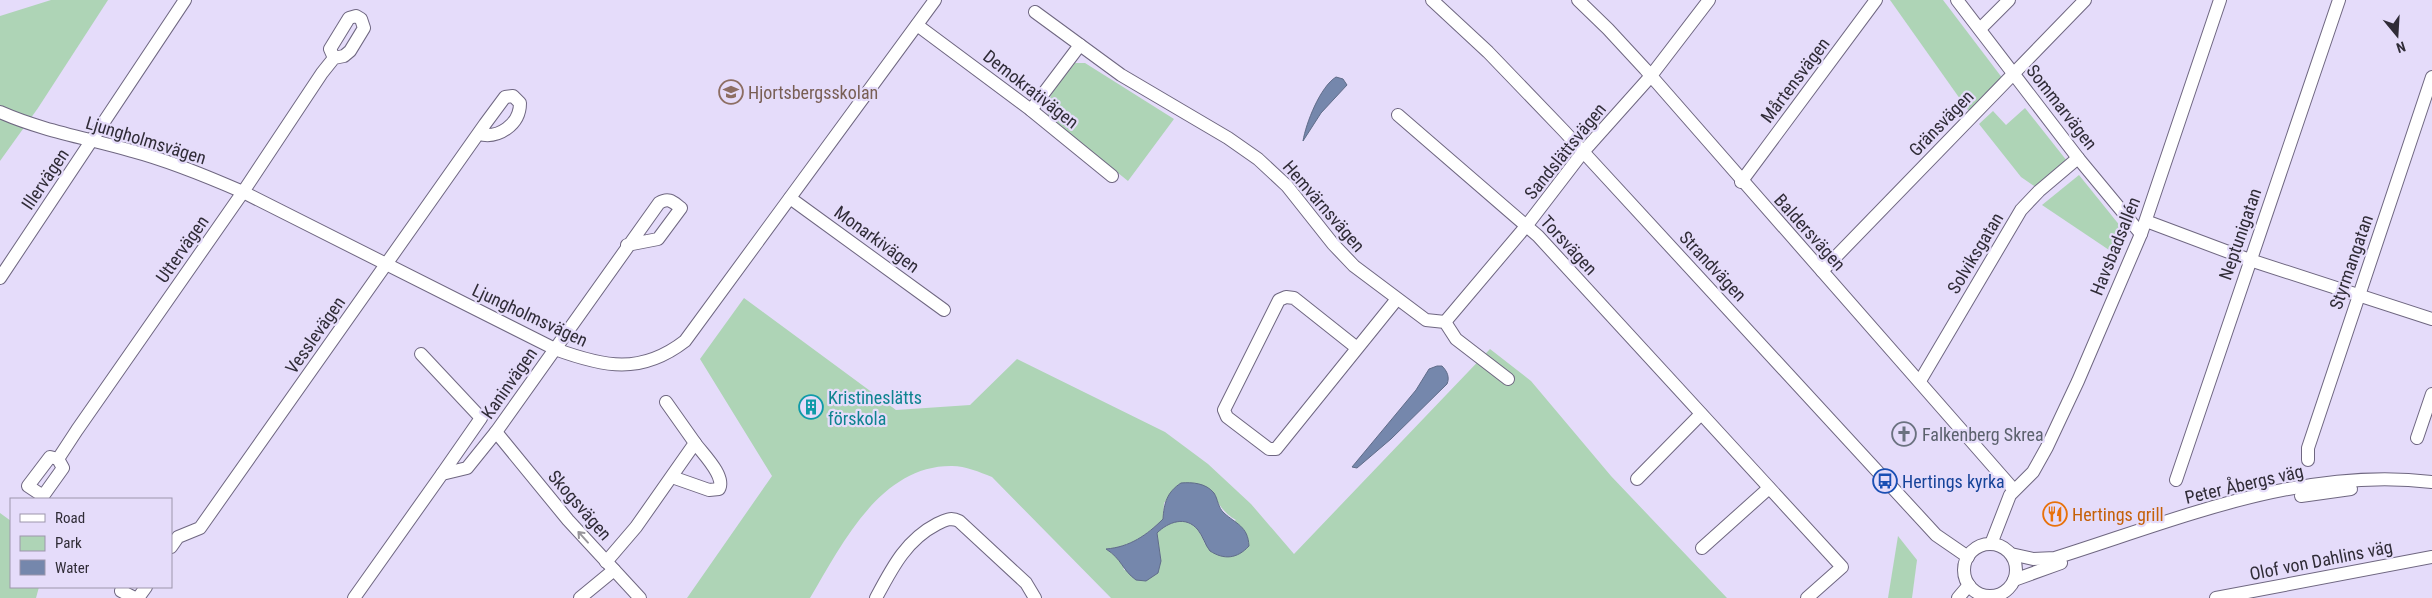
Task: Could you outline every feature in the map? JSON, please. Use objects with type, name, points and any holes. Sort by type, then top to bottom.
[{"type":"street","name":"Illervägen","points":[[0,278],[185,0]]},
{"type":"street","name":"Ljungholmsvägen","points":[[0,112],[26,124],[164,160],[243,192],[555,349],[584,360],[628,366],[654,360],[685,341],[790,198],[922,29],[935,0]]},
{"type":"street","name":"Strandvägen","points":[[1432,0],[1488,52],[1583,152],[1936,535],[1968,557]]},
{"type":"street","name":"Baldersvägen","points":[[1578,0],[1608,29],[2014,490]]},
{"type":"street","name":"Sandslättsvägen","points":[[1445,322],[1527,225],[1583,152],[1650,77],[1709,0]]},
{"type":"street","name":"Mårtensvägen","points":[[1741,182],[1876,0]]},
{"type":"street","name":"Sommarvägen","points":[[1957,0],[2078,158],[2141,234]]},
{"type":"street","points":[[1980,29],[2009,0]]},
{"type":"street","name":"Gränsvägen","points":[[1822,271],[2085,0]]},
{"type":"street","name":"Havsbadsallén","points":[[1991,544],[2006,503],[2014,490],[2033,472],[2047,447],[2078,381],[2141,234],[2220,0]]},
{"type":"street","name":"Neptunigatan","points":[[2176,480],[2340,0]]},
{"type":"street","name":"Hemvärnsvägen","points":[[1035,12],[1121,75],[1228,138],[1258,160],[1287,186],[1343,256],[1426,320],[1445,322]]},
{"type":"street","name":"Demokrativägen","points":[[922,29],[1032,110],[1112,176]]},
{"type":"street","points":[[1032,110],[1080,45]]},
{"type":"street","name":"Uttervägen","points":[[58,459],[334,58]]},
{"type":"street","name":"Styrmangatan","points":[[2308,460],[2308,448],[2432,76]]},
{"type":"street","name":"Torsvägen","points":[[1398,115],[1527,225],[1842,567],[1807,598]]},
{"type":"street","name":"Vesslevägen","points":[[172,546],[178,537],[200,528],[479,134]]},
{"type":"street","name":"Solviksgatan","points":[[1920,381],[2021,210],[2039,191],[2078,158]]},
{"type":"street","name":"Monarkivägen","points":[[790,198],[944,310]]},
{"type":"street","points":[[2146,221],[2250,260],[2432,319]]},
{"type":"street","name":"Kaninvägen","points":[[442,474],[468,468],[496,432],[627,245]]},
{"type":"street","points":[[1358,348],[1294,298],[1286,297],[1279,300],[1224,410],[1227,417],[1269,449],[1276,449],[1358,348],[1397,299]]},
{"type":"street","points":[[1445,322],[1456,339],[1508,380]]},
{"type":"street","name":"Kaninvägen","points":[[354,598],[481,418],[421,354]]},
{"type":"street","points":[[2417,438],[2432,394]]},
{"type":"street","points":[[666,402],[719,476],[721,483],[719,489],[709,490],[672,477]]},
{"type":"street","points":[[1636,479],[1701,414]]},
{"type":"street","name":"Skogsvägen","points":[[496,432],[554,504],[640,598]]},
{"type":"street","points":[[580,598],[610,566],[695,443]]},
{"type":"street","name":"Peter Åbergs väg","points":[[2011,554],[2032,559],[2055,558],[2202,510],[2285,490],[2374,479],[2432,482]]},
{"type":"street","name":"Peter Åbergs väg","points":[[2014,580],[2141,536],[2206,516],[2271,501],[2358,488],[2388,486],[2432,489]]},
{"type":"street","points":[[1702,548],[1770,488]]},
{"type":"street","points":[[876,598],[893,565],[914,539],[940,522],[953,519],[959,521],[1026,583],[1035,598]]},
{"type":"street","points":[[1991,544],[2002,547],[2011,554],[2016,568],[2014,580],[2001,596],[1983,595],[1969,585],[1964,569],[1968,557],[1979,546],[1991,544]]},
{"type":"street","name":"Olof von Dahlins väg","points":[[2216,598],[2432,557]]},
{"type":"street","points":[[1958,598],[1969,585]]},
{"type":"street","points":[[122,588],[121,591],[136,598],[145,588]]},
{"type":"green space","points":[[51,0],[108,0],[38,108],[0,161],[0,16]]},
{"type":"green space","points":[[1890,0],[1943,0],[2003,79],[1970,113]]},
{"type":"green space","points":[[1075,63],[1085,63],[1174,119],[1128,181],[1050,118],[1048,104],[1050,97]]},
{"type":"green space","points":[[2025,108],[2067,161],[2037,188],[2021,177],[1979,124],[1993,111],[2006,125]]},
{"type":"green space","points":[[2079,175],[2125,232],[2118,256],[2042,205]]},
{"type":"green space","points":[[744,298],[896,410],[970,405],[1017,359],[1165,432],[1208,464],[1251,504],[1294,554],[1490,349],[1531,381],[1611,476],[1727,598],[1111,598],[992,477],[967,468],[952,466],[926,469],[904,479],[884,494],[866,512],[850,533],[810,598],[687,598],[772,476],[700,359]],"holes":[[[1181,483],[1194,484],[1209,490],[1222,508],[1236,520],[1205,544],[1201,535],[1191,524],[1178,521],[1171,523],[1157,533],[1161,561],[1158,573],[1124,570],[1122,562],[1107,549],[1131,543],[1151,530],[1163,519],[1164,503]]]},
{"type":"green space","points":[[0,513],[10,520],[10,588],[39,588],[36,598],[0,598]]},
{"type":"green space","points":[[1898,536],[1917,560],[1912,598],[1888,598]]},
{"type":"water","points":[[1336,77],[1343,79],[1347,85],[1321,113],[1303,141],[1307,125],[1319,97]]},
{"type":"water","points":[[1442,366],[1447,372],[1447,384],[1391,439],[1357,468],[1352,467],[1416,390],[1429,369]]},
{"type":"water","points":[[1181,483],[1199,484],[1211,490],[1222,511],[1244,530],[1249,546],[1235,556],[1220,556],[1210,551],[1200,532],[1193,525],[1183,521],[1172,523],[1157,533],[1161,561],[1158,573],[1146,581],[1136,580],[1106,549],[1130,543],[1157,525],[1163,519],[1165,503],[1169,494]]},
{"type":"place","name":"Hjortsbergsskolan","points":[[731,92]]},
{"type":"place","name":"Kristineslätts förskola","points":[[811,407]]},
{"type":"place","name":"Falkenberg Skrea","points":[[1904,434]]},
{"type":"place","name":"Hertings kyrka","points":[[1885,481]]},
{"type":"place","name":"Hertings grill","points":[[2055,514]]}]
